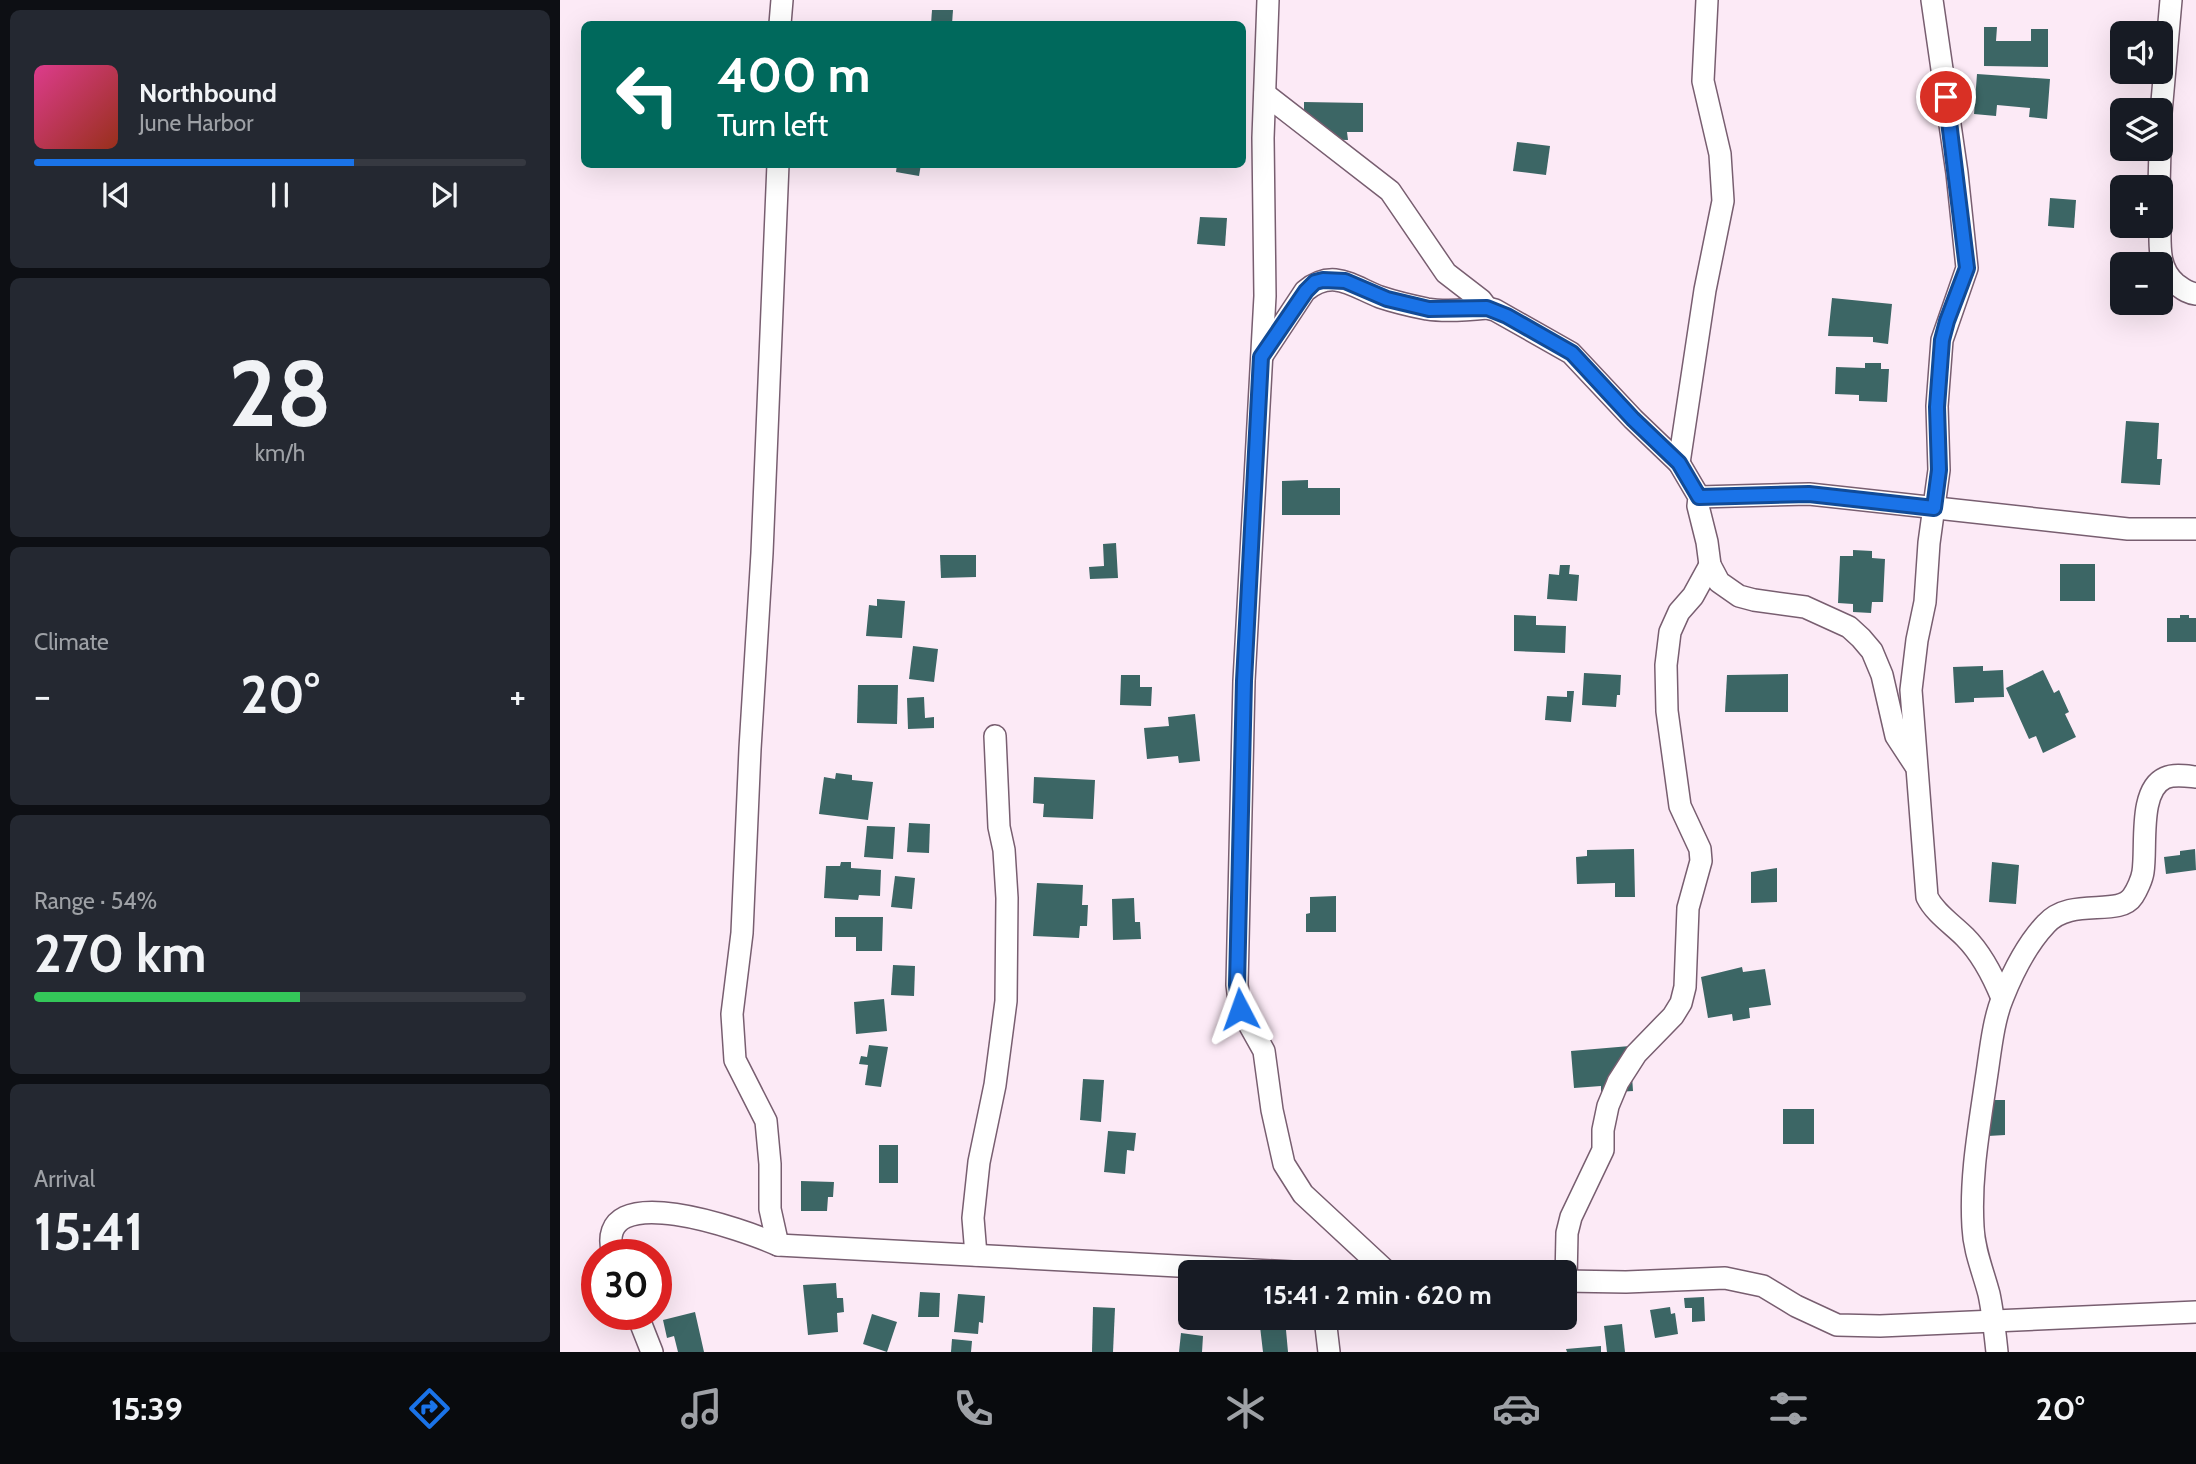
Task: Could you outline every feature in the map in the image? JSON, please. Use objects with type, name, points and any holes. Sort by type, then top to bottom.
[{"type":"street","points":[[780,21],[782,0]]},
{"type":"street","points":[[1268,0],[1265,296],[1244,681],[1237,985],[1240,1009],[1264,1051],[1272,1110],[1284,1164],[1303,1194],[1374,1260]]},
{"type":"street","points":[[1679,463],[1705,290],[1723,201],[1720,154],[1703,80],[1707,0]]},
{"type":"street","points":[[1932,0],[1957,173],[1967,268],[1942,340],[1937,407],[1939,470],[1925,603],[1911,690],[1927,897],[1930,904],[1975,950],[1990,970],[2002,998]]},
{"type":"street","points":[[2162,98],[2171,0]]},
{"type":"street","points":[[1265,94],[1390,191],[1446,273],[1481,300],[1487,308]]},
{"type":"street","points":[[778,168],[762,553],[742,933],[732,1014],[735,1060],[766,1121],[770,1164],[769,1209],[778,1245]]},
{"type":"street","points":[[2160,238],[2161,263],[2169,279],[2188,293],[2196,294]]},
{"type":"street","points":[[1261,357],[1306,291],[1315,282],[1323,280],[1345,281],[1387,299],[1429,309],[1487,308],[1507,316],[1572,353],[1633,419],[1679,463],[1699,497],[1698,506],[1710,565],[1719,582],[1739,596],[1805,607],[1849,627],[1861,638],[1871,651],[1882,675],[1896,736],[1917,770]]},
{"type":"street","points":[[1699,497],[1809,494],[2128,528],[2196,529]]},
{"type":"street","points":[[1566,1260],[1571,1217],[1603,1150],[1603,1130],[1608,1106],[1618,1082],[1636,1054],[1673,1016],[1681,1003],[1685,986],[1688,908],[1701,861],[1700,849],[1680,806],[1667,711],[1666,665],[1670,632],[1679,612],[1693,596],[1710,565]]},
{"type":"street","points":[[976,1255],[973,1218],[979,1162],[995,1085],[1006,1001],[1007,898],[1004,850],[999,827],[995,736]]},
{"type":"street","points":[[1997,1352],[1988,1293],[1976,1257],[1972,1171],[1990,1053],[2002,998],[2032,942],[2047,922],[2059,914],[2085,907],[2126,905],[2143,874],[2147,808],[2151,789],[2162,779],[2173,776],[2196,777]]},
{"type":"street","points":[[610,1239],[615,1224],[627,1216],[648,1211],[704,1220],[746,1231],[778,1245],[1178,1266]]},
{"type":"street","points":[[1577,1281],[1725,1278],[1763,1286],[1796,1306],[1837,1325],[1880,1326],[2196,1312]]},
{"type":"street","points":[[643,1330],[652,1352]]},
{"type":"street","points":[[1326,1330],[1329,1352]]},
{"type":"building","points":[[932,10],[953,10],[952,21],[931,21]]},
{"type":"building","points":[[1984,27],[1997,27],[1996,41],[2031,41],[2031,29],[2048,29],[2048,67],[1984,66]]},
{"type":"building","points":[[1977,74],[2050,79],[2047,119],[2029,117],[2030,108],[1997,105],[1996,116],[1974,114]]},
{"type":"building","points":[[1304,102],[1363,103],[1363,132],[1347,132],[1348,140],[1304,139]]},
{"type":"building","points":[[1517,142],[1550,146],[1546,175],[1513,171]]},
{"type":"building","points":[[896,168],[920,168],[919,176],[896,172]]},
{"type":"building","points":[[2050,198],[2076,200],[2074,228],[2048,226]]},
{"type":"building","points":[[1200,217],[1227,218],[1225,246],[1197,244]]},
{"type":"building","points":[[1832,298],[1892,304],[1888,344],[1873,342],[1873,337],[1828,336]]},
{"type":"building","points":[[1865,363],[1881,363],[1881,369],[1889,369],[1887,402],[1859,401],[1859,395],[1835,394],[1836,367],[1865,368]]},
{"type":"building","points":[[2126,421],[2159,423],[2157,459],[2162,459],[2160,485],[2121,483]]},
{"type":"building","points":[[1308,480],[1308,488],[1340,488],[1340,515],[1282,515],[1282,481]]},
{"type":"building","points":[[1116,543],[1118,578],[1090,579],[1089,567],[1104,566],[1103,544]]},
{"type":"building","points":[[1853,550],[1872,551],[1872,558],[1885,559],[1883,602],[1872,602],[1871,613],[1853,612],[1853,604],[1838,603],[1840,556],[1853,556]]},
{"type":"building","points":[[940,555],[976,555],[976,577],[941,578]]},
{"type":"building","points":[[2060,564],[2095,564],[2095,601],[2060,601]]},
{"type":"building","points":[[1560,565],[1570,565],[1569,574],[1579,575],[1577,601],[1547,599],[1549,574],[1559,575]]},
{"type":"building","points":[[877,599],[905,601],[902,638],[866,636],[869,605],[877,606]]},
{"type":"building","points":[[1514,615],[1536,616],[1536,625],[1566,626],[1565,653],[1514,651]]},
{"type":"building","points":[[2180,615],[2196,618],[2196,642],[2167,642],[2167,618],[2180,618]]},
{"type":"building","points":[[913,646],[938,649],[934,682],[909,679]]},
{"type":"building","points":[[1983,666],[1983,671],[2003,670],[2004,697],[1974,698],[1974,702],[1955,703],[1953,667]]},
{"type":"building","points":[[2043,670],[2054,693],[2059,690],[2069,712],[2065,714],[2076,737],[2043,753],[2036,736],[2029,739],[2006,688]]},
{"type":"building","points":[[1584,673],[1621,675],[1616,707],[1582,705]]},
{"type":"building","points":[[1788,674],[1788,712],[1725,712],[1727,675]]},
{"type":"building","points":[[1121,675],[1140,675],[1140,687],[1152,687],[1151,706],[1120,705]]},
{"type":"building","points":[[858,685],[898,685],[897,724],[857,723]]},
{"type":"building","points":[[1567,691],[1574,691],[1571,722],[1545,720],[1547,696],[1567,697]]},
{"type":"building","points":[[924,697],[925,718],[934,717],[934,728],[908,729],[907,698]]},
{"type":"building","points":[[1195,714],[1200,761],[1179,763],[1178,756],[1147,759],[1144,728],[1169,726],[1168,717]]},
{"type":"building","points":[[836,773],[852,775],[852,780],[873,782],[868,820],[819,814],[824,777],[835,779]]},
{"type":"building","points":[[1034,777],[1095,780],[1093,819],[1043,817],[1044,804],[1033,803]]},
{"type":"building","points":[[909,823],[930,824],[929,853],[907,852]]},
{"type":"building","points":[[867,826],[895,827],[893,859],[864,857]]},
{"type":"building","points":[[1634,849],[1635,897],[1615,897],[1615,883],[1577,884],[1576,857],[1587,856],[1587,850]]},
{"type":"building","points":[[2195,849],[2196,870],[2166,874],[2164,857]]},
{"type":"building","points":[[841,862],[851,862],[851,868],[881,870],[880,896],[859,895],[858,900],[824,898],[826,866],[840,866]]},
{"type":"building","points":[[1992,862],[2019,865],[2016,904],[1989,902]]},
{"type":"building","points":[[1777,868],[1777,902],[1751,903],[1751,872]]},
{"type":"building","points":[[895,876],[915,878],[912,909],[891,907]]},
{"type":"building","points":[[1037,883],[1083,885],[1082,905],[1088,905],[1087,926],[1080,926],[1079,938],[1033,936]]},
{"type":"building","points":[[1336,896],[1336,932],[1306,932],[1310,897]]},
{"type":"building","points":[[1134,898],[1135,922],[1140,922],[1141,939],[1113,940],[1112,899]]},
{"type":"building","points":[[835,917],[883,917],[882,951],[856,951],[856,937],[835,937]]},
{"type":"building","points":[[893,965],[915,966],[914,996],[891,995]]},
{"type":"building","points":[[1742,967],[1743,972],[1765,969],[1771,1005],[1749,1008],[1750,1018],[1733,1021],[1732,1014],[1708,1018],[1701,977]]},
{"type":"building","points":[[884,999],[887,1031],[856,1034],[854,1002]]},
{"type":"building","points":[[869,1045],[888,1047],[881,1087],[865,1085],[868,1065],[859,1064],[861,1056],[867,1057]]},
{"type":"building","points":[[1630,1046],[1633,1091],[1601,1093],[1601,1086],[1574,1088],[1571,1051]]},
{"type":"building","points":[[1083,1079],[1104,1080],[1101,1122],[1080,1120]]},
{"type":"building","points":[[1988,1100],[2005,1100],[2005,1135],[1988,1136]]},
{"type":"building","points":[[1783,1109],[1814,1109],[1814,1144],[1783,1144]]},
{"type":"building","points":[[1108,1131],[1136,1133],[1134,1151],[1127,1150],[1125,1174],[1104,1172]]},
{"type":"building","points":[[879,1145],[898,1145],[898,1183],[879,1183]]},
{"type":"building","points":[[801,1181],[834,1182],[833,1197],[828,1197],[827,1211],[801,1211]]},
{"type":"building","points":[[836,1283],[837,1298],[843,1298],[844,1312],[837,1313],[838,1332],[808,1335],[803,1285]]},
{"type":"building","points":[[920,1292],[940,1293],[939,1317],[918,1317]]},
{"type":"building","points":[[958,1294],[985,1296],[983,1323],[979,1322],[978,1334],[954,1332]]},
{"type":"building","points":[[1704,1297],[1705,1321],[1692,1322],[1692,1308],[1685,1308],[1684,1298]]},
{"type":"building","points":[[1093,1307],[1115,1308],[1113,1352],[1092,1352]]},
{"type":"building","points":[[1670,1307],[1671,1314],[1675,1313],[1678,1334],[1655,1338],[1650,1310]]},
{"type":"building","points":[[695,1312],[704,1352],[678,1352],[674,1336],[667,1338],[665,1330],[672,1330],[672,1318]]},
{"type":"building","points":[[872,1314],[897,1322],[887,1352],[863,1344]]},
{"type":"building","points":[[1622,1324],[1625,1352],[1607,1352],[1604,1326]]},
{"type":"building","points":[[1260,1330],[1286,1330],[1288,1352],[1263,1352]]},
{"type":"building","points":[[1181,1333],[1203,1336],[1202,1352],[1179,1352]]},
{"type":"building","points":[[952,1339],[972,1341],[971,1352],[951,1352]]},
{"type":"building","points":[[1601,1346],[1601,1352],[1567,1352],[1566,1349]]},
{"type":"route","points":[[1240,1009],[1237,985],[1244,681],[1261,357],[1306,291],[1315,282],[1345,281],[1387,299],[1429,309],[1487,308],[1507,316],[1572,353],[1612,393],[1633,419],[1679,463],[1699,497],[1809,494],[1934,508],[1939,470],[1937,407],[1942,340],[1967,268],[1946,97]]}]
